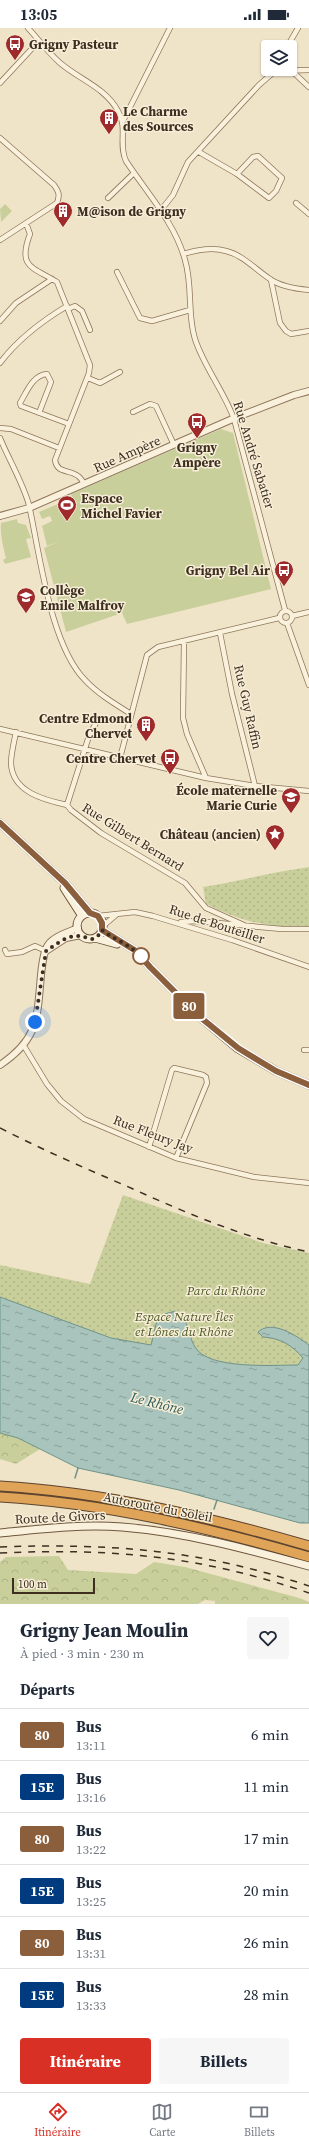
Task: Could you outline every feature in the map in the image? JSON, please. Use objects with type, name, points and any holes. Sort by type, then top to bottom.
[{"type":"highway","name":"Autoroute du Soleil","points":[[0,1486],[66,1493],[136,1504],[221,1523],[309,1546]]},
{"type":"highway","name":"Autoroute du Soleil","points":[[0,1497],[57,1502],[145,1516],[229,1535],[309,1557]]},
{"type":"main road","points":[[0,823],[65,883],[90,913],[98,916],[103,928],[136,951],[200,1017],[238,1048],[276,1071],[309,1085]]},
{"type":"main road","points":[[0,827],[67,891],[82,916]]},
{"type":"main road","points":[[90,913],[82,916],[79,920],[78,928],[81,936],[88,939],[95,938],[114,943],[125,948],[150,967]]},
{"type":"main road","points":[[95,938],[103,928]]},
{"type":"main road","name":"Route de Givors","points":[[0,1533],[82,1526],[154,1531],[224,1544],[309,1566]]},
{"type":"street","name":"Rue André Sabatier","points":[[28,28],[59,62],[103,93],[117,109],[123,121],[124,157],[170,223],[183,254],[187,269],[192,328],[199,349],[234,418],[285,610]]},
{"type":"street","points":[[123,121],[170,28]]},
{"type":"street","points":[[291,40],[298,28]]},
{"type":"street","points":[[0,83],[39,41]]},
{"type":"street","points":[[297,71],[309,70]]},
{"type":"street","points":[[160,210],[173,195],[188,162],[269,76]]},
{"type":"street","points":[[297,76],[309,87]]},
{"type":"street","points":[[0,138],[59,192],[57,203],[0,240]]},
{"type":"street","points":[[199,152],[237,174],[269,198],[276,191],[282,178],[258,156],[253,157],[237,174]]},
{"type":"street","points":[[108,198],[134,173]]},
{"type":"street","points":[[296,203],[309,214]]},
{"type":"street","points":[[26,223],[30,234],[25,256],[28,263],[35,272],[57,282],[90,365],[88,378],[55,460],[56,466],[61,470],[78,475],[84,484]]},
{"type":"street","points":[[183,254],[204,249],[226,251],[247,261],[271,280],[298,289],[309,290]]},
{"type":"street","points":[[117,272],[140,318],[152,321],[190,310]]},
{"type":"street","points":[[0,322],[16,303],[52,279]]},
{"type":"street","points":[[271,280],[283,327],[291,334],[309,331]]},
{"type":"street","points":[[0,363],[17,343],[36,327],[68,307],[75,306],[82,310],[90,330]]},
{"type":"street","points":[[88,378],[100,383],[120,372]]},
{"type":"street","points":[[39,413],[51,382],[47,374],[41,374],[33,382],[20,403],[21,406],[39,413],[69,424]]},
{"type":"street","name":"Rue Ampère","points":[[0,516],[29,508],[234,418],[294,395],[309,391]]},
{"type":"street","points":[[134,412],[150,404],[156,406],[174,445]]},
{"type":"street","points":[[0,428],[11,429],[59,448]]},
{"type":"street","points":[[0,438],[29,508],[56,626],[68,655],[85,681],[109,700],[131,714]]},
{"type":"street","points":[[279,618],[281,613],[285,610],[290,612],[292,616]]},
{"type":"street","points":[[292,616],[309,612]]},
{"type":"street","points":[[287,623],[291,620],[292,616]]},
{"type":"street","points":[[279,618],[281,622],[287,623]]},
{"type":"street","points":[[120,758],[148,652],[158,647],[279,618]]},
{"type":"street","points":[[287,623],[309,684]]},
{"type":"street","name":"Rue Guy Raffin","points":[[220,633],[233,700],[255,786]]},
{"type":"street","points":[[184,641],[183,718],[187,734],[206,778]]},
{"type":"street","name":"Rue Gilbert Bernard","points":[[67,805],[85,748],[98,719]]},
{"type":"street","points":[[0,728],[206,778],[255,786],[309,791]]},
{"type":"street","name":"Rue Gilbert Bernard","points":[[16,732],[11,763],[13,773],[24,790],[49,801],[67,805],[70,810],[101,832],[185,883],[206,908],[246,926]]},
{"type":"street","name":"Rue de Bouteiller","points":[[98,916],[135,912],[179,923],[309,967]]},
{"type":"street","points":[[103,928],[116,914]]},
{"type":"street","points":[[179,923],[196,921],[282,929],[309,929]]},
{"type":"street","points":[[0,1065],[13,1057],[24,1046],[35,1022],[46,951],[53,940],[78,928]]},
{"type":"street","points":[[46,951],[66,938],[81,936]]},
{"type":"street","points":[[5,950],[7,954],[13,954],[35,946],[46,951]]},
{"type":"street","name":"Rue Fleury Jay","points":[[24,1046],[47,1084],[70,1110],[84,1119],[176,1158],[254,1177],[309,1183]]},
{"type":"street","points":[[149,1147],[172,1070],[174,1068],[203,1075],[206,1077],[207,1083],[176,1158]]},
{"type":"green space","points":[[5,204],[12,211],[1,222],[0,209]]},
{"type":"green space","points":[[221,429],[233,433],[271,589],[127,624],[122,613],[66,632],[44,548],[60,541],[47,546],[42,526],[52,521],[50,516],[42,519],[39,512],[72,498],[71,494]]},
{"type":"green space","points":[[17,519],[18,523],[26,525],[31,538],[26,539],[31,557],[5,564],[3,560],[6,558],[2,540],[1,523]]},
{"type":"green space","points":[[309,867],[309,927],[256,923],[233,916],[206,904],[203,887]]},
{"type":"green space","name":"Espace Nature Îles et Lônes du Rhône","points":[[123,1195],[263,1243],[309,1253],[309,1455],[0,1375],[0,1265],[90,1284]]},
{"type":"green space","points":[[0,1433],[18,1438],[40,1449],[16,1464],[0,1459]]},
{"type":"green space","points":[[59,1556],[68,1570],[136,1574],[154,1562],[185,1567],[299,1598],[309,1602],[309,1604],[215,1604],[215,1601],[205,1600],[198,1604],[0,1604],[0,1562],[6,1557]]},
{"type":"water","name":"Le Rhône","points":[[0,1297],[111,1338],[151,1345],[158,1316],[175,1311],[180,1314],[186,1322],[192,1342],[202,1354],[213,1360],[227,1363],[242,1365],[298,1365],[303,1358],[299,1353],[285,1343],[275,1339],[263,1337],[258,1332],[264,1328],[270,1327],[284,1330],[298,1337],[309,1345],[309,1523],[300,1523],[179,1490],[78,1468],[18,1438],[0,1433]]},
{"type":"waterway","points":[[75,1478],[78,1468]]},
{"type":"waterway","points":[[214,1509],[217,1500]]},
{"type":"railway","points":[[0,1128],[62,1158],[192,1214],[238,1232],[309,1252]]},
{"type":"railway","points":[[0,1547],[80,1546],[156,1552],[231,1564],[309,1586]]},
{"type":"railway","points":[[0,1553],[81,1552],[156,1557],[231,1570],[309,1593]]},
{"type":"bus line","name":"80","points":[[0,823],[65,883],[90,913],[101,919],[103,926],[102,930],[111,937],[136,951],[200,1017],[218,1033],[238,1048],[276,1071],[309,1085]]},
{"type":"place","name":"Grigny Pasteur","points":[[15,61]]},
{"type":"place","name":"Le Charme des Sources","points":[[109,135]]},
{"type":"place","name":"M@ison de Grigny","points":[[63,228]]},
{"type":"place","name":"Grigny Ampère","points":[[197,439]]},
{"type":"place","name":"Espace Michel Favier","points":[[67,522]]},
{"type":"place","name":"Grigny Bel Air","points":[[284,587]]},
{"type":"place","name":"Collège Emile Malfroy","points":[[26,614]]},
{"type":"place","name":"Centre Edmond Chervet","points":[[146,742]]},
{"type":"place","name":"Centre Chervet","points":[[170,775]]},
{"type":"place","name":"École maternelle Marie Curie","points":[[291,814]]},
{"type":"place","name":"Château (ancien)","points":[[275,851]]},
{"type":"route","points":[[35,1022],[46,951],[61,941],[66,938],[81,936],[92,939],[98,936],[102,930],[111,937],[129,946],[143,959],[141,956]]},
{"type":"park label","name":"Parc du Rhône","points":[[226,1290]]}]
